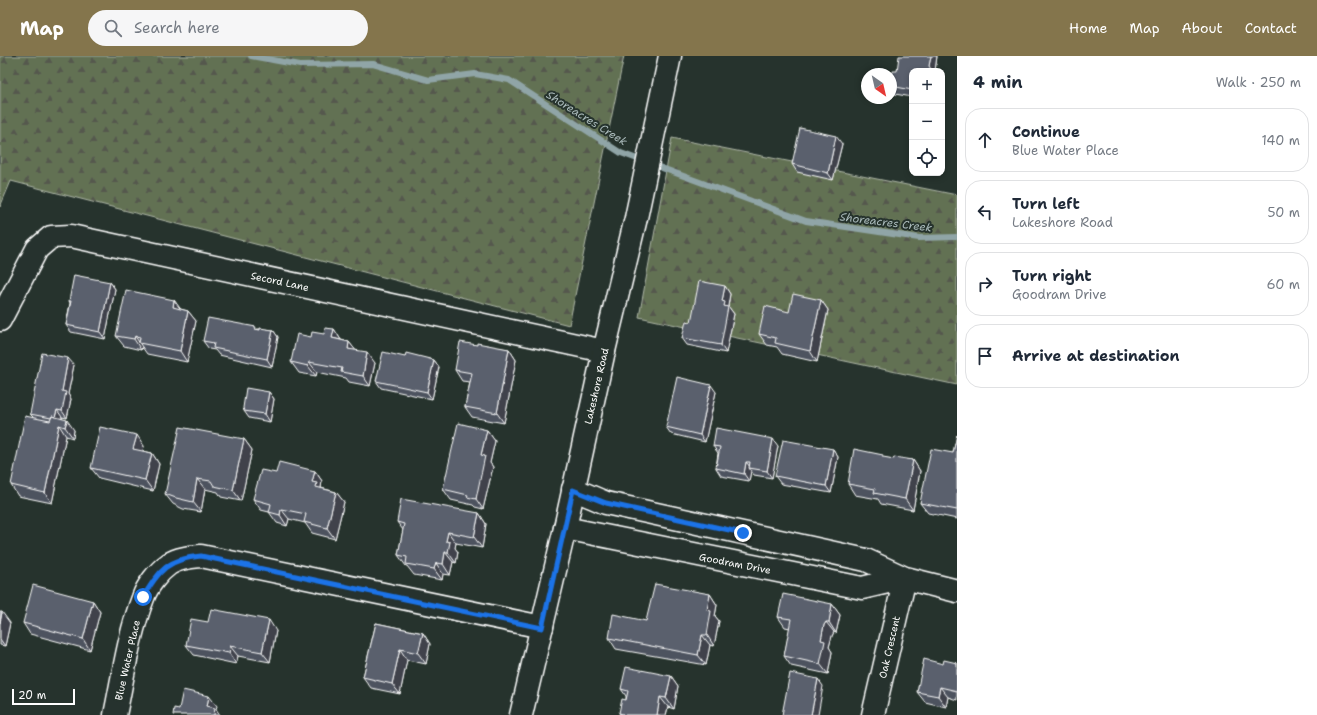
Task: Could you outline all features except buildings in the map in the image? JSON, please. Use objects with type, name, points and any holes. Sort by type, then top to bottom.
[{"type":"street","name":"Lakeshore Road","points":[[521,715],[636,218],[670,56]]},
{"type":"street","name":"Secord Lane","points":[[0,320],[37,249],[51,237],[71,236],[604,351]]},
{"type":"street","name":"Goodram Drive","points":[[573,490],[606,503],[866,560],[905,578],[957,591]]},
{"type":"street","name":"Goodram Drive","points":[[565,528],[862,588],[905,578]]},
{"type":"street","name":"Blue Water Place","points":[[115,715],[133,628],[143,597],[155,578],[169,564],[186,557],[201,556],[542,628]]},
{"type":"street","name":"Oak Crescent","points":[[873,715],[905,578]]},
{"type":"green space","points":[[0,56],[624,56],[569,325],[11,181],[0,207]]},
{"type":"green space","points":[[672,138],[957,195],[957,385],[639,317]]},
{"type":"waterway","name":"Shoreacres Creek","points":[[251,56],[300,65],[373,64],[428,80],[475,74],[509,80],[621,153],[806,221],[919,238],[957,237]]},
{"type":"route","points":[[143,597],[155,578],[169,564],[186,557],[201,556],[542,628],[573,490],[606,503],[743,533]]}]
